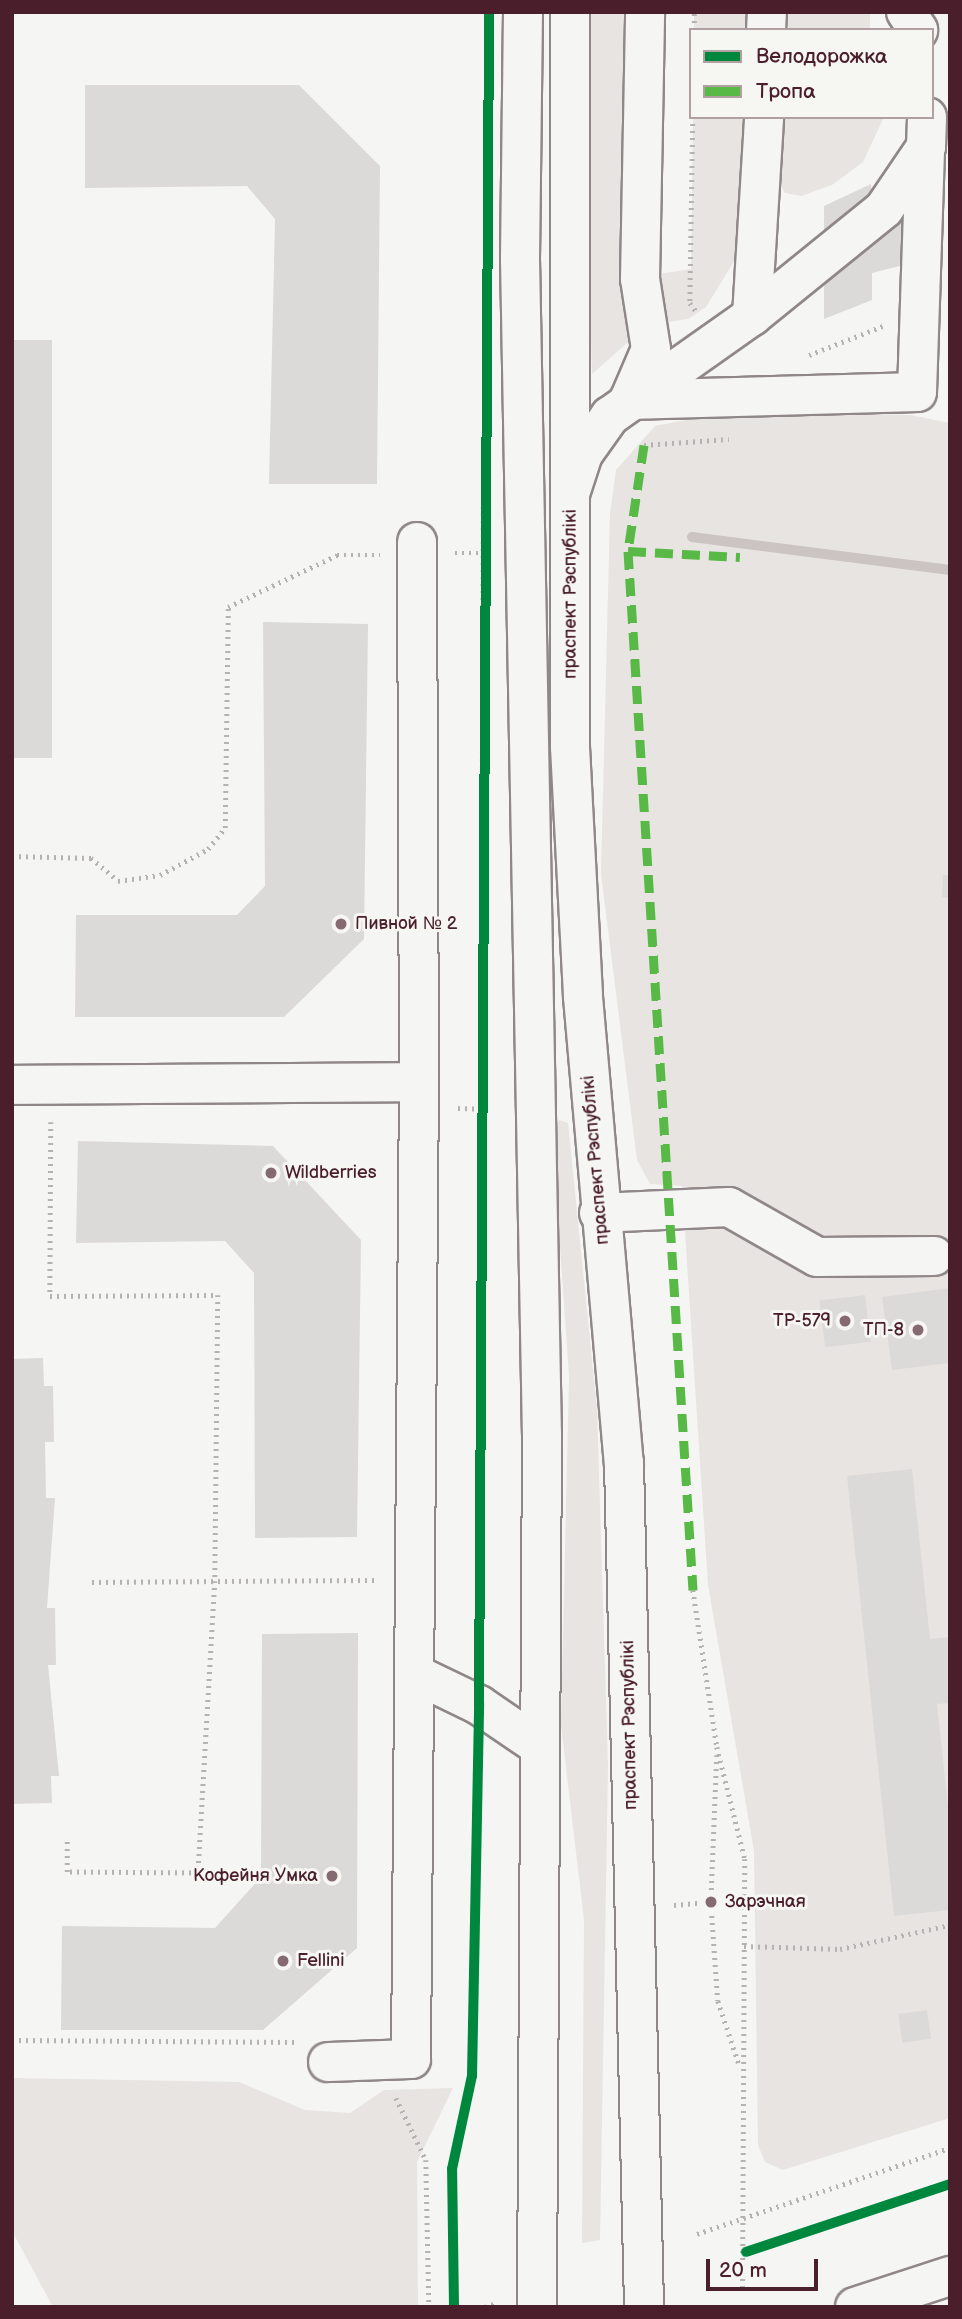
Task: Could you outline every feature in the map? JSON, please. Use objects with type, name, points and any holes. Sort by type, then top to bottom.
[{"type":"main road","points":[[523,12],[520,272],[542,1434],[537,2307]]},
{"type":"main road","name":"праспект Рэспублікі","points":[[570,12],[570,747],[600,1213],[624,1463],[643,2307]]},
{"type":"main road","points":[[629,400],[651,349],[640,279],[645,12]]},
{"type":"main road","points":[[906,12],[917,28]]},
{"type":"main road","points":[[752,316],[764,119]]},
{"type":"main road","points":[[570,491],[594,436],[629,400],[752,316],[884,209],[926,132]]},
{"type":"main road","points":[[629,400],[917,392],[926,132]]},
{"type":"main road","points":[[316,2052],[411,2059],[419,1676],[417,548]]},
{"type":"main road","points":[[12,1084],[419,1082]]},
{"type":"main road","points":[[600,1213],[729,1207],[817,1257],[934,1256]]},
{"type":"main road","points":[[419,1676],[479,1705],[539,1746]]},
{"type":"main road","points":[[855,2307],[950,2276]]},
{"type":"path","points":[[454,2307],[452,2169],[472,2076],[479,1705],[483,497]]},
{"type":"path","points":[[12,856],[91,858],[118,881],[160,875],[208,849],[225,828],[228,607],[337,555],[417,548],[482,553]]},
{"type":"path","points":[[51,1118],[50,1296],[218,1295],[215,1581],[198,1873],[67,1872],[67,1840]]},
{"type":"path","points":[[92,1582],[384,1580]]},
{"type":"path","points":[[693,1590],[717,1747],[744,1859],[739,2067],[748,2216],[743,2287]]},
{"type":"path","points":[[717,1747],[711,1902],[718,2001],[739,2067]]},
{"type":"path","points":[[744,1946],[840,1949],[950,1925]]},
{"type":"path","points":[[12,2040],[316,2052]]},
{"type":"path","points":[[697,2234],[950,2148]]},
{"type":"path","points":[[746,2252],[758,2248]]},
{"type":"path","points":[[485,2307],[496,2303]]},
{"type":"shaded area","points":[[583,12],[636,12],[635,336],[592,374]]},
{"type":"shaded area","points":[[694,12],[752,12],[752,28],[694,28]]},
{"type":"shaded area","points":[[779,12],[870,12],[870,28],[779,28]]},
{"type":"shaded area","points":[[693,119],[750,119],[738,255],[706,307],[688,319],[667,322],[659,318],[659,274],[691,269]]},
{"type":"shaded area","points":[[777,119],[883,119],[863,162],[832,185],[801,196],[785,193],[777,180]]},
{"type":"shaded area","points":[[733,411],[910,415],[950,423],[950,2118],[783,2170],[765,2162],[758,2145],[754,1851],[708,1585],[682,1186],[650,1184],[637,1160],[601,874],[610,513],[616,470],[655,426]]},
{"type":"shaded area","points":[[559,1120],[568,1123],[597,1409],[608,1766],[600,2240],[582,2243],[584,1920],[561,1725],[569,1376],[552,1131]]},
{"type":"shaded area","points":[[12,2078],[239,2082],[305,2110],[350,2113],[384,2090],[453,2088],[417,2162],[418,2307],[53,2307],[12,2231]]},
{"type":"building","points":[[85,85],[299,85],[380,166],[377,484],[269,484],[275,219],[247,186],[85,188]]},
{"type":"building","points":[[871,184],[872,205],[931,223],[931,258],[872,273],[872,300],[824,319],[824,206]]},
{"type":"building","points":[[12,340],[52,340],[52,758],[12,758]]},
{"type":"building","points":[[263,622],[368,624],[364,939],[284,1017],[75,1017],[76,915],[237,915],[265,886]]},
{"type":"building","points":[[943,875],[950,875],[950,898],[942,897]]},
{"type":"building","points":[[78,1141],[273,1146],[361,1240],[357,1537],[255,1538],[254,1273],[225,1241],[76,1243]]},
{"type":"building","name":"ТП-8","points":[[950,1288],[950,1363],[892,1370],[882,1297]]},
{"type":"building","name":"ТР-579","points":[[865,1295],[871,1342],[825,1347],[819,1301]]},
{"type":"building","points":[[43,1358],[44,1386],[53,1386],[54,1442],[45,1442],[46,1498],[55,1498],[47,1608],[55,1608],[56,1665],[48,1665],[59,1776],[51,1776],[52,1803],[12,1804],[12,1359]]},
{"type":"building","points":[[912,1469],[930,1639],[950,1637],[950,1703],[937,1704],[950,1825],[950,1910],[894,1916],[847,1476]]},
{"type":"building","points":[[358,1633],[357,1948],[263,2030],[61,2030],[62,1926],[215,1928],[261,1877],[262,1634]]},
{"type":"building","points":[[927,2010],[931,2039],[902,2043],[898,2014]]},
{"type":"waterway","points":[[692,537],[950,570]]},
{"type":"marked path","points":[[644,445],[628,551],[693,1590]]},
{"type":"marked path","points":[[628,551],[740,557]]},
{"type":"cycle path","points":[[454,2307],[452,2169],[472,2076],[479,1705],[489,12]]},
{"type":"cycle path","points":[[746,2252],[950,2184]]},
{"type":"place","name":"Пивной № 2","points":[[341,924]]},
{"type":"place","name":"Wildberries","points":[[271,1173]]},
{"type":"place","name":"ТР-579","points":[[845,1321]]},
{"type":"place","name":"ТП-8","points":[[918,1330]]},
{"type":"place","name":"Кофейня Умка","points":[[332,1876]]},
{"type":"place","name":"Зарэчная","points":[[711,1902]]},
{"type":"place","name":"Fellini","points":[[283,1961]]}]
